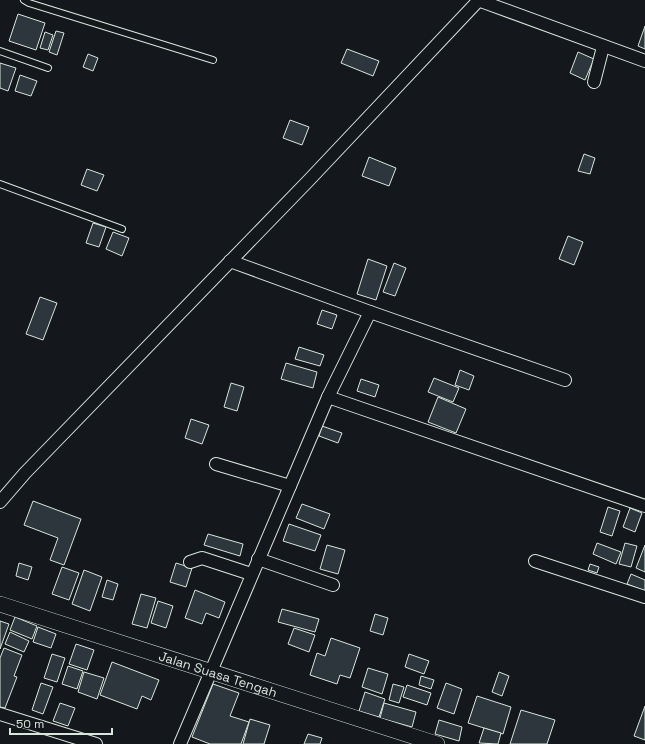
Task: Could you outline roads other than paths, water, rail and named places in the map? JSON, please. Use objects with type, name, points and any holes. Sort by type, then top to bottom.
[{"type":"street","points":[[0,502],[31,467],[405,79],[478,0],[645,62]]},
{"type":"street","points":[[594,82],[603,47]]},
{"type":"street","points":[[230,261],[565,380]]},
{"type":"street","points":[[180,744],[251,574],[328,397],[370,312]]},
{"type":"street","points":[[328,397],[645,506]]},
{"type":"street","points":[[216,464],[290,486]]},
{"type":"street","points":[[190,562],[202,558],[251,574]]},
{"type":"street","points":[[258,559],[333,585]]},
{"type":"street","points":[[535,561],[645,598]]},
{"type":"street","name":"Jalan Suasa Tengah","points":[[0,604],[436,744]]},
{"type":"street","points":[[0,714],[96,744]]},
{"type":"lane","points":[[24,0],[29,3],[213,60]]},
{"type":"lane","points":[[0,51],[48,68]]},
{"type":"lane","points":[[0,184],[122,229]]}]
